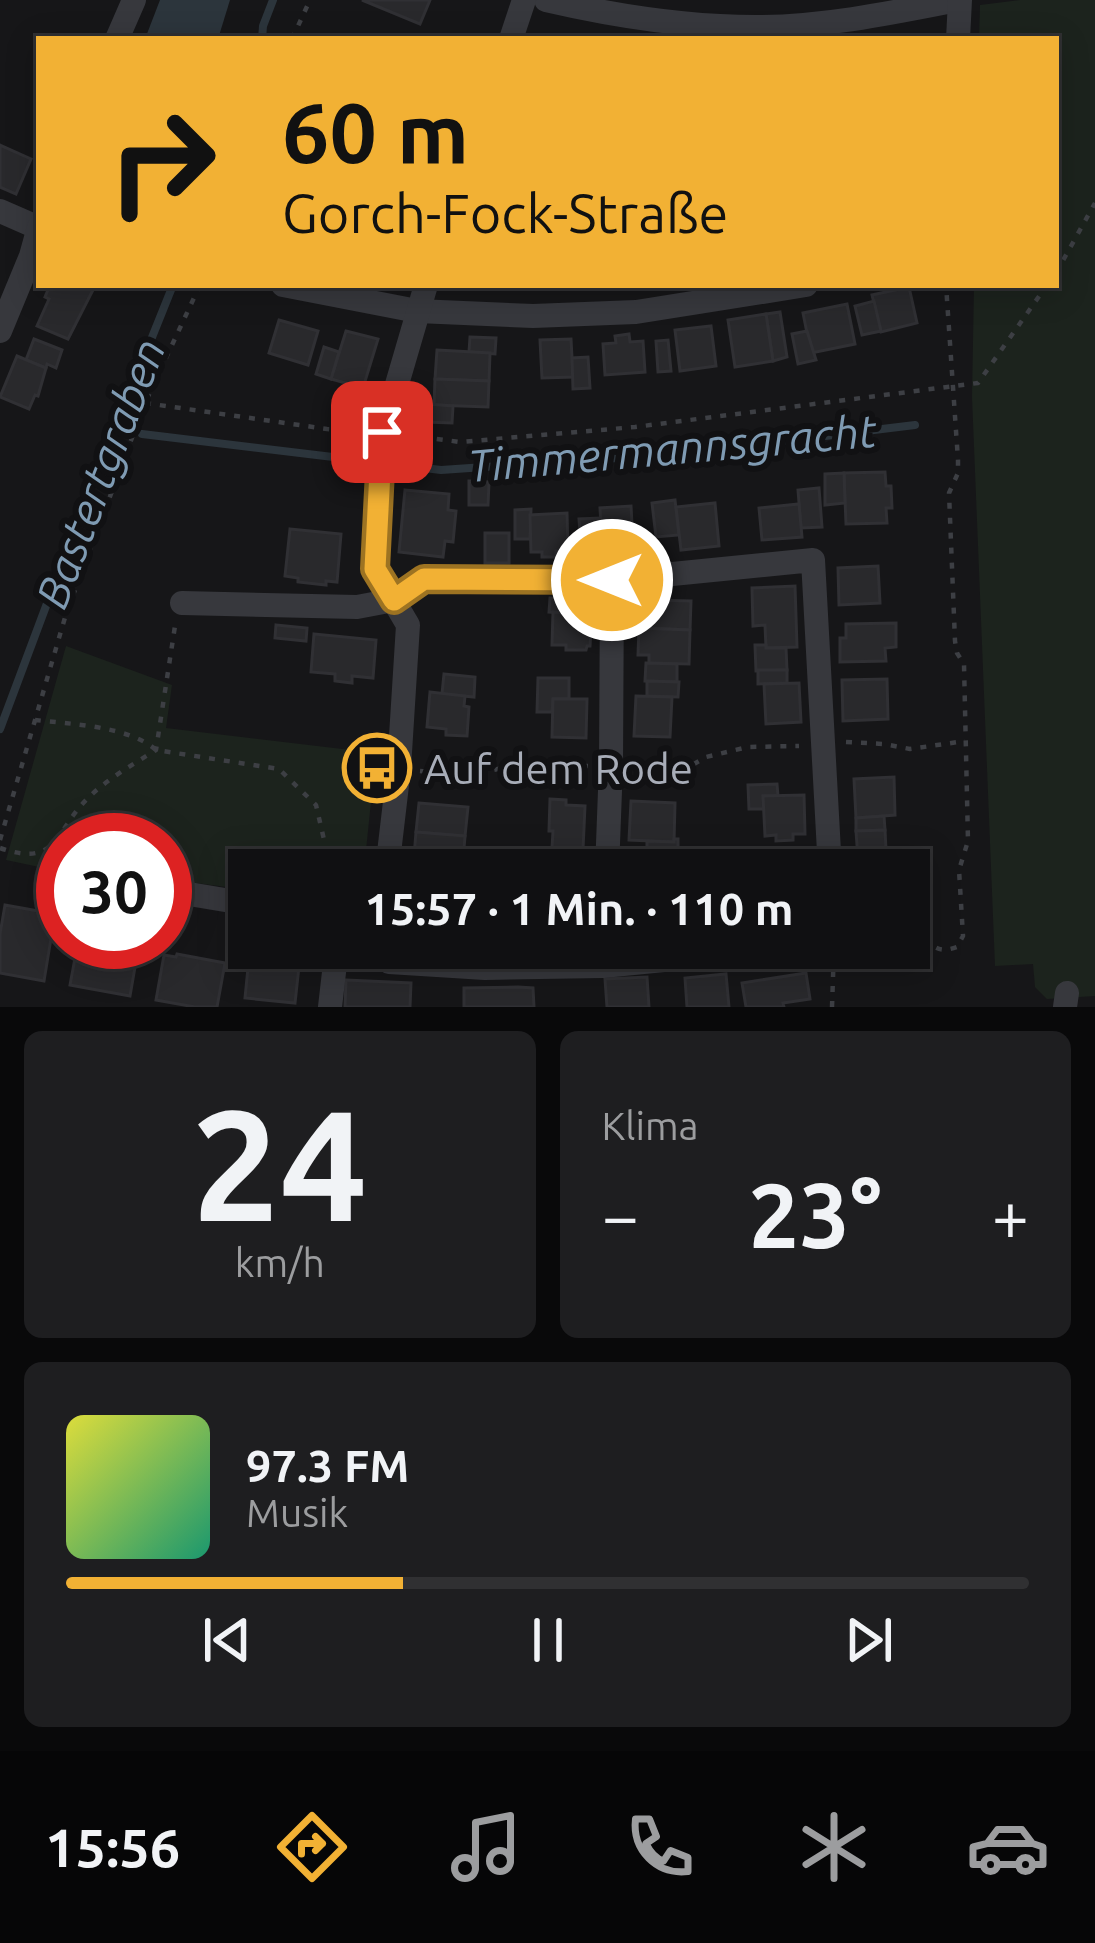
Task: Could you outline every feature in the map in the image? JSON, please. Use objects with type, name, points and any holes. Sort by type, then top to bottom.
[{"type":"street","points":[[118,36],[134,0]]},
{"type":"street","points":[[512,36],[524,0]]},
{"type":"street","points":[[546,0],[623,18],[758,27],[831,22],[959,0],[958,36]]},
{"type":"street","points":[[0,211],[36,227]]},
{"type":"street","points":[[0,331],[36,238]]},
{"type":"street","points":[[298,288],[417,311],[532,316],[636,312],[787,288]]},
{"type":"street","points":[[389,849],[408,625],[375,569],[382,448],[425,288]]},
{"type":"street","points":[[182,602],[357,607],[394,600],[424,579],[612,580],[813,560],[829,849]]},
{"type":"street","points":[[608,849],[612,580]]},
{"type":"street","points":[[192,894],[228,900]]},
{"type":"street","points":[[330,1007],[334,969]]},
{"type":"path","points":[[293,36],[310,0]]},
{"type":"path","points":[[1059,268],[1095,203]]},
{"type":"path","points":[[182,602],[156,750],[84,802],[42,853],[24,856],[0,844],[66,614],[146,404],[199,288]]},
{"type":"path","points":[[930,944],[942,950],[962,942],[959,870],[968,841],[964,664],[955,641],[949,493],[958,460],[946,288]]},
{"type":"path","points":[[146,404],[327,429],[382,448],[635,427],[953,387],[978,383],[1045,288]]},
{"type":"path","points":[[35,720],[99,728],[147,742],[156,750],[279,769],[316,805],[326,849]]},
{"type":"path","points":[[824,745],[855,742],[910,749],[965,740]]},
{"type":"path","points":[[832,1007],[833,969]]},
{"type":"shaded area","points":[[160,0],[230,0],[219,36],[146,36]]},
{"type":"shaded area","points":[[1095,0],[1095,996],[1047,999],[1035,987],[1033,964],[995,966],[972,397],[974,288],[1059,288],[1059,36],[979,36],[980,5]]},
{"type":"shaded area","points":[[66,646],[172,685],[166,728],[376,753],[366,849],[228,849],[228,887],[192,883],[192,813],[36,813],[36,866],[6,860]]},
{"type":"building","points":[[362,0],[430,0],[420,24]]},
{"type":"building","points":[[0,145],[31,159],[16,194],[0,187]]},
{"type":"building","points":[[49,288],[94,288],[68,339],[37,326],[49,299],[45,297]]},
{"type":"building","points":[[909,288],[917,323],[881,332],[872,295]]},
{"type":"building","points":[[874,301],[881,331],[862,335],[855,306]]},
{"type":"building","points":[[847,304],[855,344],[811,353],[803,313]]},
{"type":"building","points":[[780,312],[787,357],[773,361],[766,314]]},
{"type":"building","points":[[766,314],[773,361],[735,367],[728,320]]},
{"type":"building","points":[[279,320],[318,331],[308,365],[269,353]]},
{"type":"building","points":[[711,326],[716,366],[680,371],[675,330]]},
{"type":"building","points":[[346,331],[378,339],[363,388],[331,379]]},
{"type":"building","points":[[807,331],[816,360],[798,364],[792,334]]},
{"type":"building","points":[[629,334],[630,342],[643,341],[645,372],[605,375],[603,344],[616,343],[615,336]]},
{"type":"building","points":[[470,337],[496,338],[495,354],[469,352]]},
{"type":"building","points":[[34,339],[62,350],[56,368],[26,360]]},
{"type":"building","points":[[571,339],[573,377],[542,378],[540,340]]},
{"type":"building","points":[[668,340],[671,371],[658,372],[656,341]]},
{"type":"building","points":[[324,347],[339,352],[331,379],[316,374]]},
{"type":"building","points":[[437,350],[490,353],[489,381],[435,379]]},
{"type":"building","points":[[17,356],[46,368],[29,409],[0,397]]},
{"type":"building","points":[[588,357],[590,388],[573,389],[572,358]]},
{"type":"building","points":[[435,379],[489,381],[488,407],[434,405]]},
{"type":"building","points":[[427,404],[453,406],[452,423],[426,422]]},
{"type":"building","points":[[885,472],[892,508],[886,508],[887,523],[846,524],[844,473]]},
{"type":"building","points":[[844,473],[845,503],[825,505],[825,474]]},
{"type":"building","points":[[469,481],[489,482],[488,505],[469,505]]},
{"type":"building","points":[[819,488],[822,527],[801,528],[798,490]]},
{"type":"building","points":[[405,490],[449,494],[448,510],[456,511],[453,542],[445,541],[443,557],[399,552]]},
{"type":"building","points":[[675,500],[679,535],[656,537],[652,503]]},
{"type":"building","points":[[715,503],[719,546],[681,550],[676,507]]},
{"type":"building","points":[[799,504],[802,537],[762,540],[759,508]]},
{"type":"building","points":[[631,506],[633,543],[602,544],[600,508]]},
{"type":"building","points":[[531,509],[530,539],[515,539],[515,510]]},
{"type":"building","points":[[567,513],[568,551],[556,551],[556,557],[531,552],[530,515]]},
{"type":"building","points":[[600,518],[602,548],[581,549],[579,519]]},
{"type":"building","points":[[290,529],[341,534],[337,582],[298,582],[298,578],[285,576]]},
{"type":"building","points":[[485,533],[509,533],[509,563],[485,563]]},
{"type":"building","points":[[878,566],[880,603],[839,605],[838,568]]},
{"type":"building","points":[[795,586],[797,647],[766,648],[765,625],[753,626],[752,588]]},
{"type":"building","points":[[550,598],[581,600],[581,614],[549,612]]},
{"type":"building","points":[[649,600],[691,601],[690,630],[648,628]]},
{"type":"building","points":[[553,612],[592,614],[586,650],[552,645]]},
{"type":"building","points":[[896,623],[896,647],[885,648],[886,661],[840,662],[840,638],[846,638],[846,624]]},
{"type":"building","points":[[276,625],[307,628],[306,641],[275,638]]},
{"type":"building","points":[[639,628],[690,630],[689,664],[649,663],[649,655],[638,655]]},
{"type":"building","points":[[314,634],[376,640],[373,678],[352,676],[352,683],[335,681],[335,674],[311,672]]},
{"type":"building","points":[[755,645],[786,648],[787,670],[756,671]]},
{"type":"building","points":[[646,663],[677,664],[677,682],[645,681]]},
{"type":"building","points":[[758,670],[787,670],[787,683],[758,684]]},
{"type":"building","points":[[444,674],[475,677],[474,697],[442,694]]},
{"type":"building","points":[[538,678],[569,678],[569,699],[553,699],[552,712],[537,712]]},
{"type":"building","points":[[887,679],[888,719],[843,721],[842,680]]},
{"type":"building","points":[[647,681],[679,682],[678,697],[647,696]]},
{"type":"building","points":[[799,683],[801,722],[766,724],[764,684]]},
{"type":"building","points":[[430,692],[465,696],[467,736],[446,735],[446,729],[427,727]]},
{"type":"building","points":[[636,696],[672,697],[670,737],[634,736]]},
{"type":"building","points":[[553,699],[587,699],[586,738],[552,737]]},
{"type":"building","points":[[894,777],[895,815],[856,818],[854,779]]},
{"type":"building","points":[[777,784],[778,796],[763,796],[764,809],[749,809],[748,785]]},
{"type":"building","points":[[804,795],[805,834],[776,841],[776,835],[765,836],[763,796]]},
{"type":"building","points":[[550,799],[585,806],[583,849],[552,848],[553,831],[549,831]]},
{"type":"building","points":[[631,801],[675,803],[674,842],[629,840]]},
{"type":"building","points":[[419,803],[468,807],[465,836],[416,832]]},
{"type":"building","points":[[884,816],[885,830],[856,831],[856,818]]},
{"type":"building","points":[[885,830],[886,849],[857,849],[856,831]]},
{"type":"building","points":[[416,832],[465,836],[464,849],[415,849]]},
{"type":"building","points":[[678,839],[678,849],[647,849],[647,841]]},
{"type":"building","points":[[5,905],[36,911],[36,969],[46,969],[44,981],[0,973]]},
{"type":"building","points":[[192,957],[225,963],[217,1007],[156,1000],[162,969],[192,969]]},
{"type":"building","points":[[73,969],[135,969],[130,996],[70,985]]},
{"type":"building","points":[[248,969],[299,969],[295,1003],[245,998]]},
{"type":"building","points":[[806,973],[810,999],[783,1003],[784,1007],[746,1007],[742,983]]},
{"type":"building","points":[[726,974],[729,1007],[687,1007],[685,978]]},
{"type":"building","points":[[647,977],[649,1007],[607,1007],[605,979]]},
{"type":"building","points":[[346,980],[411,983],[410,1007],[345,1007]]},
{"type":"building","points":[[464,988],[533,988],[534,1007],[464,1007]]},
{"type":"waterway","name":"Bastertgraben","points":[[262,36],[273,0]]},
{"type":"waterway","name":"Bastertgraben","points":[[0,729],[172,288]]},
{"type":"waterway","name":"Timmermannsgracht","points":[[142,434],[441,470],[677,454],[915,425]]},
{"type":"place","name":"Auf dem Rode","points":[[377,768]]},
{"type":"route","points":[[382,432],[375,569],[394,600],[424,579],[612,580]]}]
